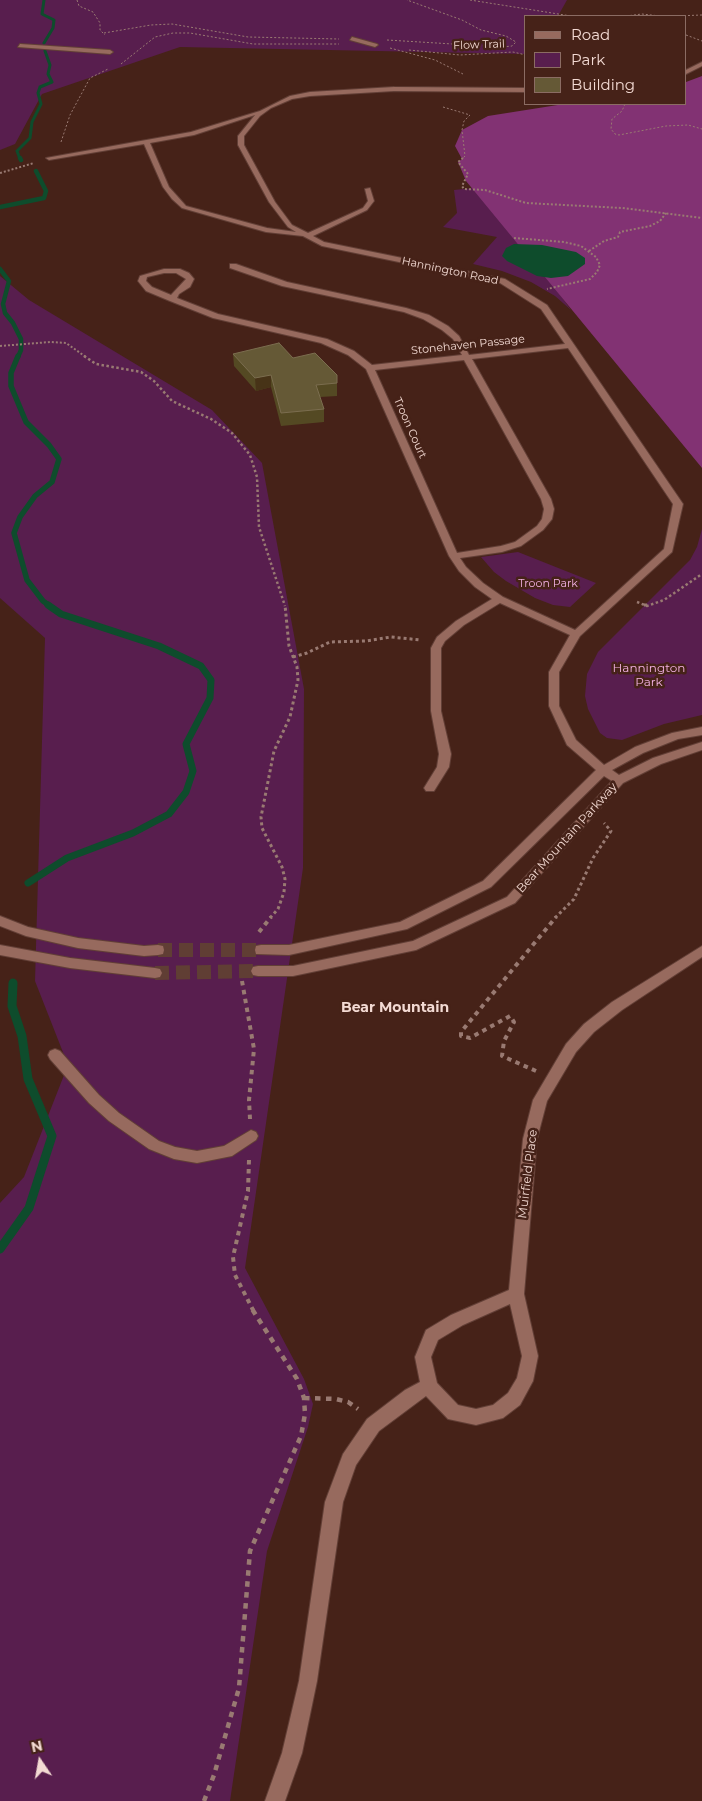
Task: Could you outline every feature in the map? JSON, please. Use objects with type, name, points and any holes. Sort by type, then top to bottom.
[{"type":"street","points":[[352,39],[375,45]]},
{"type":"street","points":[[20,46],[110,52]]},
{"type":"street","points":[[687,72],[702,64]]},
{"type":"street","name":"Hannington Road","points":[[524,90],[394,89],[335,91],[296,97],[269,107],[249,125],[241,136],[241,145],[272,202],[290,226],[307,236],[322,244],[502,281],[527,295],[544,308],[568,346],[678,504],[668,550],[620,596],[576,634],[554,672],[554,706],[571,742],[603,770],[619,780]]},
{"type":"street","points":[[49,158],[206,130],[269,107]]},
{"type":"street","points":[[146,142],[166,187],[184,207],[266,230],[307,236],[365,209],[371,201],[368,189]]},
{"type":"street","points":[[233,266],[286,284],[381,304],[426,317],[445,328],[456,338],[546,499],[549,509],[547,519],[540,528],[518,544],[502,549],[454,556]]},
{"type":"street","name":"Troon Court","points":[[173,299],[176,292],[187,285],[190,279],[186,275],[177,271],[164,271],[144,276],[142,282],[149,289],[173,299],[216,316],[324,341],[351,353],[370,368],[454,556],[462,569],[479,585],[499,599],[576,634]]},
{"type":"street","name":"Stonehaven Passage","points":[[370,368],[568,346]]},
{"type":"street","points":[[430,788],[444,767],[445,754],[436,711],[435,658],[438,644],[460,623],[499,599]]},
{"type":"street","name":"Bear Mountain Parkway","points":[[261,950],[289,950],[403,926],[487,884],[603,770],[639,750],[676,736],[702,731]]},
{"type":"street","name":"Bear Mountain Parkway","points":[[258,971],[293,971],[416,945],[511,900],[619,780],[657,761],[702,746]]},
{"type":"street","points":[[0,921],[26,931],[78,943],[144,951],[158,950]]},
{"type":"street","points":[[0,950],[70,964],[155,972]]},
{"type":"street","name":"Muirfield Place","points":[[516,1294],[457,1320],[432,1335],[423,1357],[429,1386],[436,1396],[454,1413],[476,1417],[497,1412],[514,1399],[525,1381],[530,1356],[516,1294],[530,1139],[540,1100],[571,1048],[589,1028],[617,1006],[702,951]]},
{"type":"street","points":[[55,1055],[94,1099],[114,1117],[154,1145],[174,1153],[196,1157],[227,1152],[251,1136]]},
{"type":"street","points":[[275,1801],[292,1753],[308,1681],[334,1502],[349,1460],[373,1425],[411,1396],[429,1386]]},
{"type":"path","points":[[77,0],[79,6],[93,12],[100,23],[100,30],[104,33],[110,47],[110,52]]},
{"type":"path","points":[[470,0],[565,15]]},
{"type":"path","points":[[634,15],[651,15]]},
{"type":"path","points":[[687,16],[702,15]]},
{"type":"path","points":[[0,173],[49,158],[63,139],[70,115],[90,78],[128,60],[156,37],[181,32],[200,34],[228,41],[261,44],[375,45],[401,50],[449,65],[466,76]]},
{"type":"path","points":[[687,35],[702,41]]},
{"type":"path","name":"Flow Trail","points":[[401,50],[468,55],[512,52],[524,55]]},
{"type":"path","points":[[625,105],[622,111],[612,119],[610,129],[615,134],[666,126],[688,125],[702,128]]},
{"type":"path","points":[[441,106],[470,115],[464,121],[462,130],[465,156],[458,162],[468,174],[462,186],[464,189],[485,190],[526,203],[622,208],[702,218]]},
{"type":"path","points":[[589,251],[604,242],[618,237],[620,232],[650,226],[660,221],[666,213]]},
{"type":"path","points":[[514,238],[564,242],[581,246],[596,257],[600,265],[597,272],[590,279],[527,295]]},
{"type":"path","points":[[0,346],[50,342],[66,344],[96,364],[142,372],[154,381],[172,401],[222,426],[241,442],[250,455],[258,477],[259,527],[284,599],[289,646],[298,680],[290,717],[274,751],[260,817],[262,828],[282,867],[285,879],[284,892],[278,909],[255,937]]},
{"type":"path","points":[[620,596],[647,606],[664,600],[702,574]]},
{"type":"path","points":[[293,657],[307,653],[323,644],[340,641],[366,641],[399,637],[438,644]]},
{"type":"path","points":[[553,1078],[502,1056],[504,1041],[514,1022],[510,1016],[470,1038],[461,1036],[462,1032],[543,935],[548,925],[574,899],[593,858],[611,831],[607,825]]},
{"type":"path","points":[[204,1801],[214,1775],[239,1688],[250,1551],[302,1436],[305,1414],[304,1398],[297,1379],[245,1298],[235,1275],[233,1257],[248,1191],[251,1136],[249,1100],[254,1049],[241,976]]},
{"type":"path","points":[[304,1398],[321,1397],[348,1402],[358,1409],[373,1425]]},
{"type":"green space","points":[[0,0],[567,0],[559,15],[524,15],[524,54],[180,47],[42,94],[15,144],[0,150]]},
{"type":"green space","points":[[484,187],[571,310],[555,296],[531,282],[502,271],[473,264],[497,237],[443,227],[457,213],[454,190]]},
{"type":"green space","points":[[0,276],[29,300],[212,410],[262,463],[304,689],[303,868],[245,1268],[304,1379],[313,1404],[308,1427],[267,1551],[230,1801],[0,1801],[0,1203],[24,1177],[68,1065],[35,981],[45,638],[0,598]]},
{"type":"green space","name":"Hannington Park","points":[[702,529],[702,715],[664,724],[622,740],[607,738],[600,733],[588,709],[585,696],[587,674],[598,652],[690,560],[697,547]]},
{"type":"green space","name":"Troon Park","points":[[518,552],[596,583],[570,607],[553,605],[535,598],[506,581],[494,572],[481,557]]},
{"type":"shaded area","points":[[702,76],[702,468],[466,181],[458,162],[462,159],[455,146],[462,130],[488,116],[558,105],[687,105],[687,82]]},
{"type":"shaded area","points":[[514,244],[542,245],[576,252],[585,258],[585,264],[568,276],[551,278],[537,276],[507,261],[502,256],[506,248]]},
{"type":"building","points":[[279,343],[293,358],[315,353],[337,375],[337,383],[316,385],[324,409],[281,413],[271,375],[255,378],[233,354]]},
{"type":"waterway","points":[[44,0],[42,14],[54,20],[53,28],[44,43]]},
{"type":"waterway","points":[[20,159],[17,151],[30,138],[32,122],[41,104],[38,93],[40,87],[52,82],[48,74],[50,65],[45,51]]},
{"type":"waterway","points":[[0,207],[44,198],[46,191],[36,171]]},
{"type":"waterway","points":[[0,269],[9,281],[3,304],[5,313],[13,323],[21,339],[21,350],[18,357]]},
{"type":"waterway","points":[[18,356],[11,373],[11,386],[26,422],[49,445],[59,459],[52,482],[35,496],[20,517],[14,533],[27,580],[43,601],[50,606]]},
{"type":"waterway","points":[[28,883],[67,858],[133,833],[169,814],[186,792],[193,771],[186,744],[210,698],[211,680],[201,666],[159,646],[61,614],[48,605]]},
{"type":"waterway","points":[[0,1249],[29,1208],[52,1136],[28,1079],[22,1036],[12,1006],[13,983]]},
{"type":"tunnel","points":[[158,950],[261,950]]},
{"type":"tunnel","points":[[155,973],[258,971]]},
{"type":"district","name":"Bear Mountain","points":[[395,1008]]}]
